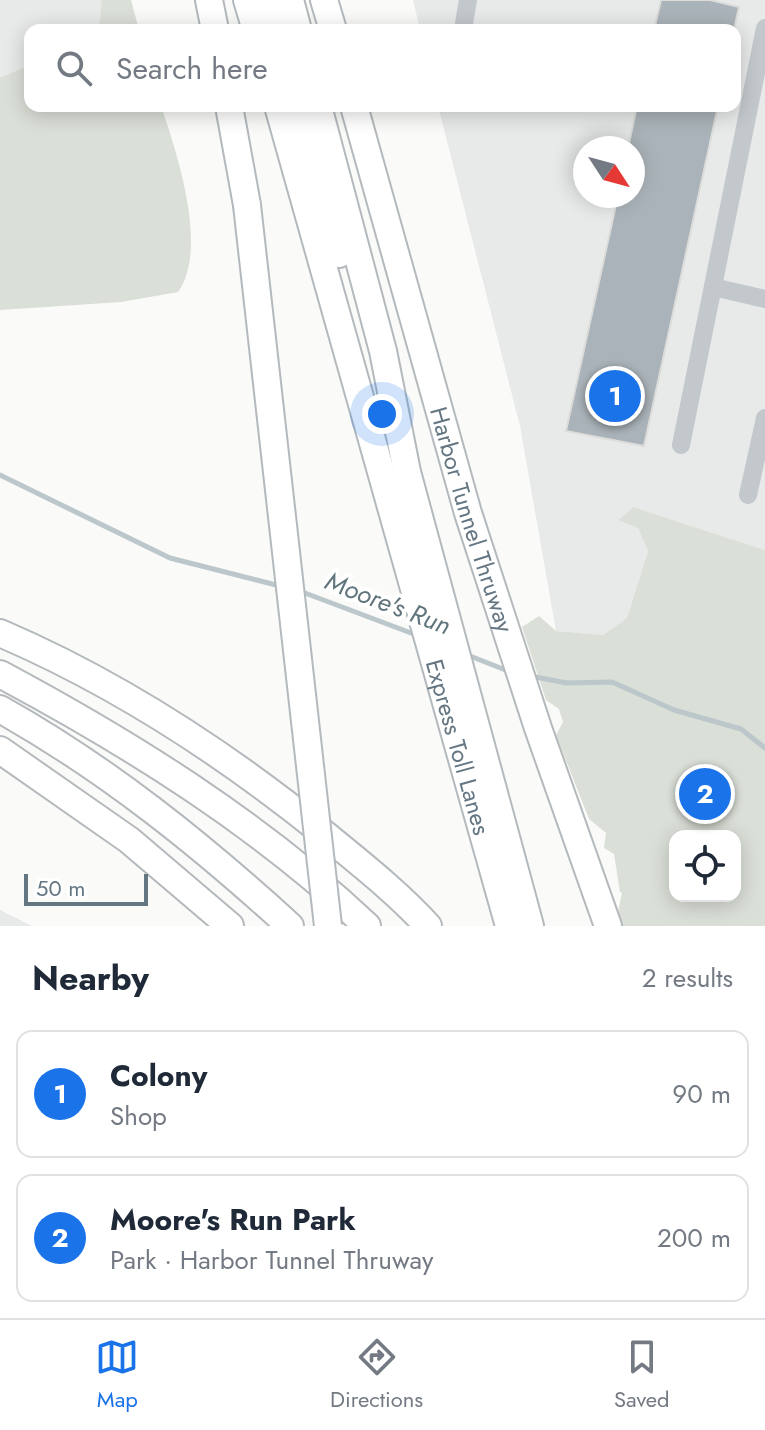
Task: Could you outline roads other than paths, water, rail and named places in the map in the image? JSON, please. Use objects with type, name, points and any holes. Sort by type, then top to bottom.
[{"type":"highway","points":[[209,0],[214,24]]},
{"type":"highway","points":[[247,0],[254,24]]},
{"type":"highway","points":[[268,0],[274,24]]},
{"type":"highway","points":[[290,0],[296,24]]},
{"type":"highway","points":[[324,0],[331,24]]},
{"type":"highway","points":[[230,112],[247,205],[328,926]]},
{"type":"highway","name":"Express Toll Lanes","points":[[280,112],[509,926]]},
{"type":"highway","points":[[299,112],[368,355],[407,472]]},
{"type":"highway","name":"Express Toll Lanes","points":[[320,112],[383,351],[407,472],[530,926]]},
{"type":"highway","name":"Harbor Tunnel Thruway","points":[[356,112],[468,513],[538,728],[608,926]]},
{"type":"highway","points":[[0,633],[96,678],[193,736],[285,802],[354,858],[428,926]]},
{"type":"highway","points":[[0,674],[77,715],[170,773],[250,829],[330,891],[367,926]]},
{"type":"highway","points":[[0,709],[100,770],[151,806],[223,864],[290,926]]},
{"type":"highway","points":[[0,750],[129,840],[230,926]]},
{"type":"lane","points":[[464,24],[468,0]]},
{"type":"lane","points":[[681,445],[765,28]]},
{"type":"lane","points":[[713,287],[765,299]]},
{"type":"lane","points":[[748,495],[765,418]]},
{"type":"waterway","name":"Moore's Run","points":[[0,475],[170,558],[280,586]]},
{"type":"waterway","name":"Moore's Run","points":[[297,590],[419,636]]},
{"type":"waterway","name":"Moore's Run","points":[[465,654],[508,671]]},
{"type":"waterway","name":"Moore's Run","points":[[530,676],[567,683],[612,682],[674,710],[741,729],[765,748]]},
{"type":"place","name":"Colony","points":[[615,396]]},
{"type":"place","name":"Moore's Run Park","points":[[705,794]]}]
